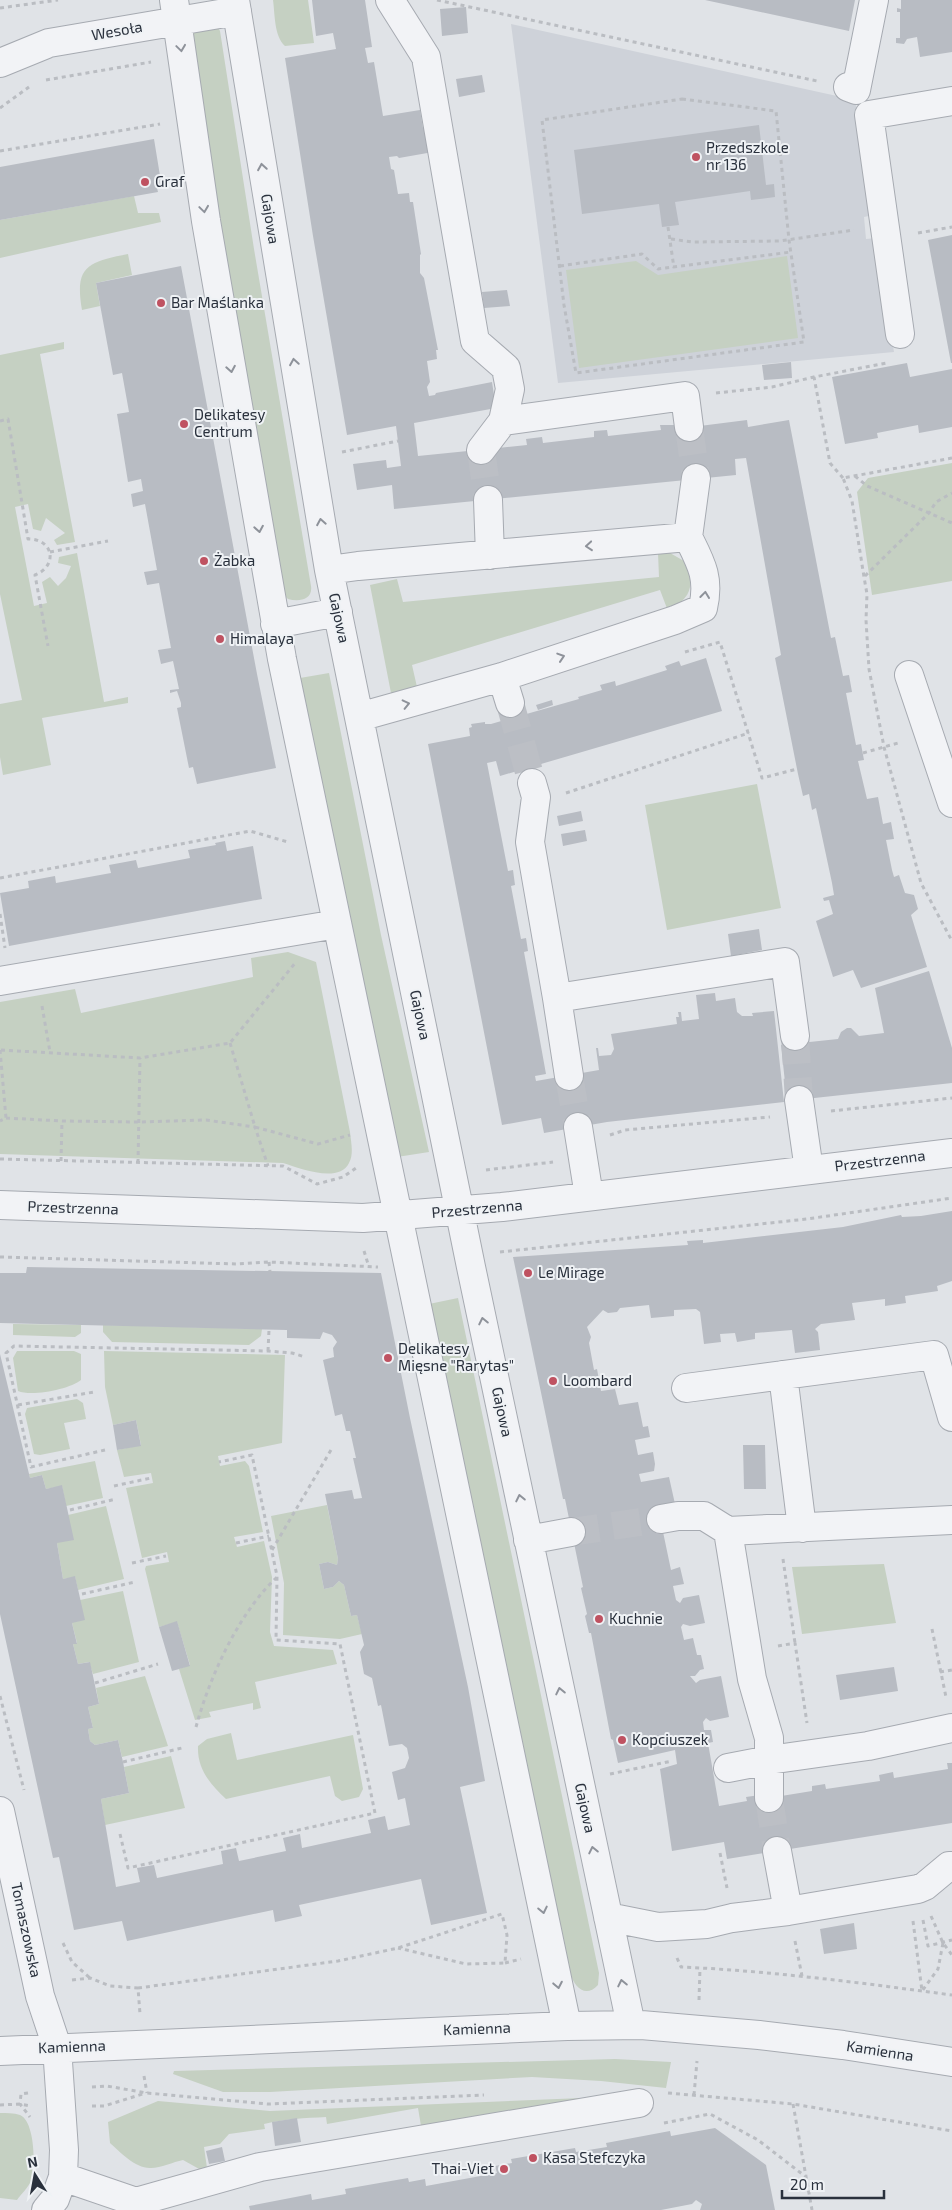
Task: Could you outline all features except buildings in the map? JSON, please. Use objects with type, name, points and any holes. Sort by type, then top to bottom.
[{"type":"street","points":[[390,0],[426,57],[475,341],[506,368],[510,389],[503,421],[481,450]]},
{"type":"street","points":[[874,0],[852,88],[869,115],[900,334]]},
{"type":"street","name":"Wesoła","points":[[0,63],[49,43],[142,26],[175,10],[236,5]]},
{"type":"street","name":"Gajowa","points":[[236,5],[329,570],[528,1540],[631,2025]]},
{"type":"street","points":[[175,10],[206,221],[325,926],[397,1216],[567,2026]]},
{"type":"street","points":[[869,115],[952,100]]},
{"type":"street","points":[[503,421],[685,396],[689,427]]},
{"type":"street","points":[[359,717],[502,677],[675,620],[703,608],[706,592],[704,570],[688,536],[696,478]]},
{"type":"street","points":[[488,500],[490,555]]},
{"type":"street","points":[[329,570],[688,536]]},
{"type":"street","points":[[275,624],[338,612]]},
{"type":"street","points":[[909,675],[952,802]]},
{"type":"street","points":[[502,677],[510,703]]},
{"type":"street","points":[[532,783],[536,797],[530,842],[569,1076]]},
{"type":"street","points":[[0,981],[325,926]]},
{"type":"street","points":[[557,998],[785,962],[795,1036]]},
{"type":"street","points":[[800,1107],[809,1170]]},
{"type":"street","points":[[580,1137],[589,1196]]},
{"type":"street","name":"Przestrzenna","points":[[0,1205],[340,1218],[397,1216],[461,1211],[952,1153]]},
{"type":"street","points":[[686,1388],[934,1355],[952,1417]]},
{"type":"street","points":[[783,1375],[802,1528]]},
{"type":"street","points":[[661,1518],[704,1516],[728,1531],[952,1520]]},
{"type":"street","points":[[728,1531],[752,1679],[769,1738],[769,1798]]},
{"type":"street","points":[[528,1540],[571,1532]]},
{"type":"street","points":[[728,1768],[812,1753],[868,1746],[950,1717]]},
{"type":"street","name":"Tomaszowska","points":[[0,1811],[38,1989],[58,2047],[64,2150],[63,2176],[55,2199],[46,2210]]},
{"type":"street","points":[[777,1851],[788,1911]]},
{"type":"street","points":[[608,1917],[658,1927],[707,1924],[732,1918],[788,1911],[909,1890],[925,1886],[948,1866],[952,1866]]},
{"type":"street","name":"Kamienna","points":[[0,2051],[567,2026],[631,2025],[844,2044],[952,2062]]},
{"type":"street","points":[[63,2176],[136,2202],[260,2167],[639,2103]]},
{"type":"path","points":[[0,8],[58,0]]},
{"type":"path","points":[[437,0],[852,88]]},
{"type":"path","points":[[142,26],[148,58],[155,66]]},
{"type":"path","points":[[0,108],[37,82],[151,62]]},
{"type":"path","points":[[682,99],[776,110],[789,240],[804,342],[576,373],[560,266],[542,120],[682,99]]},
{"type":"path","points":[[0,151],[168,123]]},
{"type":"path","points":[[671,240],[692,242],[780,242],[885,224]]},
{"type":"path","points":[[668,227],[674,268]]},
{"type":"path","points":[[560,266],[642,254],[658,269],[791,252]]},
{"type":"path","points":[[685,396],[772,387],[896,361]]},
{"type":"path","points":[[814,377],[830,463],[843,478]]},
{"type":"path","points":[[0,421],[8,419],[28,539],[38,539],[45,544],[50,552],[47,566],[42,572],[35,574],[48,646]]},
{"type":"path","points":[[855,476],[867,486],[952,523]]},
{"type":"path","points":[[864,577],[929,513],[936,502],[952,493]]},
{"type":"path","points":[[50,552],[108,541]]},
{"type":"path","points":[[682,653],[720,642],[762,778],[797,770]]},
{"type":"path","points":[[566,794],[749,733]]},
{"type":"path","points":[[0,878],[250,831],[297,844]]},
{"type":"path","points":[[6,1118],[1,1050],[140,1058],[230,1043],[295,965],[302,950],[317,949],[325,926]]},
{"type":"path","points":[[230,1043],[268,1166]]},
{"type":"path","points":[[138,1163],[140,1058]]},
{"type":"path","points":[[486,1170],[557,1161],[580,1137],[625,1130],[800,1107],[952,1098]]},
{"type":"path","points":[[0,1121],[6,1118],[139,1122],[206,1120],[255,1127],[318,1144],[356,1134]]},
{"type":"path","points":[[61,1162],[62,1121]]},
{"type":"path","points":[[0,1159],[283,1166],[317,1184],[343,1177],[355,1170],[357,1161]]},
{"type":"path","points":[[500,1262],[498,1252],[512,1250],[807,1219],[952,1198]]},
{"type":"path","points":[[0,1257],[237,1264],[270,1262],[378,1267]]},
{"type":"path","points":[[270,1262],[270,1272]]},
{"type":"path","points":[[268,1351],[269,1330]]},
{"type":"path","points":[[105,1450],[31,1467],[6,1353],[14,1346],[92,1346],[268,1351],[292,1353],[305,1357]]},
{"type":"path","points":[[18,1405],[94,1392]]},
{"type":"path","points":[[272,1550],[331,1450]]},
{"type":"path","points":[[120,1834],[128,1868],[375,1813],[340,1644],[276,1640],[277,1576],[252,1455],[219,1462]]},
{"type":"path","points":[[114,1486],[150,1478]]},
{"type":"path","points":[[70,1510],[116,1499]]},
{"type":"path","points":[[236,1543],[269,1536]]},
{"type":"path","points":[[782,1553],[812,1753]]},
{"type":"path","points":[[132,1563],[166,1556]]},
{"type":"path","points":[[196,1727],[216,1673],[238,1628],[261,1592],[277,1576]]},
{"type":"path","points":[[82,1594],[136,1582]]},
{"type":"path","points":[[932,1629],[950,1717]]},
{"type":"path","points":[[748,1651],[795,1643]]},
{"type":"path","points":[[95,1683],[158,1664]]},
{"type":"path","points":[[940,1672],[952,1670]]},
{"type":"path","points":[[123,1762],[182,1748]]},
{"type":"path","points":[[608,1765],[610,1774],[672,1761]]},
{"type":"path","points":[[909,1890],[922,1991]]},
{"type":"path","points":[[72,1962],[90,1978],[110,1986],[138,1988],[338,1961],[398,1948],[502,1914],[507,1935],[505,1963],[466,1964],[398,1948]]},
{"type":"path","points":[[931,1919],[952,1955]]},
{"type":"path","points":[[658,1927],[666,1936],[681,1967],[802,1976],[952,1995]]},
{"type":"path","points":[[928,1946],[952,1940]]},
{"type":"path","points":[[922,1991],[938,1969],[943,1942]]},
{"type":"path","points":[[698,2000],[700,1968]]},
{"type":"path","points":[[72,1980],[90,1978]]},
{"type":"path","points":[[138,1988],[140,2016]]},
{"type":"path","points":[[694,2095],[697,2057]]},
{"type":"path","points":[[144,2071],[147,2093]]},
{"type":"path","points":[[0,2105],[20,2104]]},
{"type":"path","points":[[793,2104],[812,2210]]},
{"type":"shaded area","name":"Przedszkole nr 136","points":[[511,24],[855,100],[873,215],[864,217],[866,239],[876,238],[894,352],[558,383]]},
{"type":"green space","points":[[273,0],[308,0],[314,43],[285,46],[281,42],[277,31]]},
{"type":"green space","points":[[217,26],[220,31],[254,249],[311,586],[308,597],[301,600],[288,599],[285,596],[248,401],[192,34],[193,32]]},
{"type":"green space","points":[[134,196],[138,213],[159,213],[161,222],[0,258],[0,220]]},
{"type":"green space","points":[[128,254],[132,275],[96,283],[100,306],[82,310],[80,283],[87,268],[94,263]]},
{"type":"green space","points":[[787,256],[798,338],[579,368],[566,270],[636,261],[658,275]]},
{"type":"green space","points":[[64,342],[64,349],[40,354],[75,542],[57,545],[54,540],[65,533],[46,518],[41,531],[33,529],[28,504],[15,507],[34,606],[47,603],[42,582],[50,577],[58,586],[66,578],[71,566],[58,563],[59,557],[77,553],[104,702],[128,697],[128,703],[42,718],[51,765],[3,775],[0,757],[0,704],[22,700],[0,594],[0,355]]},
{"type":"green space","points":[[952,463],[952,581],[872,595],[857,492],[868,478]]},
{"type":"green space","points":[[658,553],[670,553],[684,561],[690,578],[689,590],[686,596],[668,611],[660,590],[412,665],[417,687],[391,693],[370,585],[397,579],[403,602],[659,577]]},
{"type":"green space","points":[[329,673],[381,935],[429,1152],[397,1157],[300,678]]},
{"type":"green space","points":[[757,784],[781,908],[667,930],[645,805]]},
{"type":"green space","points":[[288,952],[316,962],[350,1132],[351,1156],[349,1163],[344,1169],[337,1173],[328,1174],[308,1171],[283,1163],[0,1154],[0,1002],[75,989],[81,1013],[253,977],[251,958]]},
{"type":"green space","points":[[458,1298],[599,1973],[598,1985],[589,1991],[584,1991],[577,1986],[570,1973],[429,1304]]},
{"type":"green space","points":[[13,1324],[81,1325],[81,1333],[75,1337],[13,1335]]},
{"type":"green space","points":[[103,1325],[262,1329],[261,1336],[249,1345],[112,1342],[103,1332]]},
{"type":"green space","points":[[17,1351],[74,1351],[81,1354],[81,1380],[68,1386],[41,1393],[18,1391],[13,1358]]},
{"type":"green space","points":[[104,1351],[285,1355],[282,1443],[218,1456],[220,1466],[245,1461],[249,1466],[263,1532],[234,1537],[237,1547],[264,1541],[272,1577],[270,1632],[274,1646],[333,1650],[337,1664],[255,1682],[261,1708],[253,1710],[253,1703],[209,1712],[211,1717],[195,1720],[179,1669],[190,1665],[177,1622],[159,1627],[145,1569],[146,1566],[169,1562],[167,1552],[142,1558],[126,1488],[153,1483],[151,1473],[124,1477],[117,1450],[141,1445],[136,1420],[113,1425],[105,1387]]},
{"type":"green space","points":[[77,1399],[83,1403],[86,1419],[64,1423],[70,1449],[40,1455],[34,1454],[25,1414],[27,1408]]},
{"type":"green space","points":[[95,1461],[103,1498],[66,1506],[62,1486],[46,1489],[42,1475],[30,1478],[29,1474]]},
{"type":"green space","points":[[327,1505],[338,1559],[337,1565],[328,1562],[319,1564],[324,1589],[333,1587],[339,1581],[344,1585],[351,1616],[357,1615],[362,1634],[340,1639],[283,1635],[284,1583],[271,1516]]},
{"type":"green space","points":[[106,1506],[124,1579],[78,1590],[75,1577],[63,1579],[57,1543],[68,1515]]},
{"type":"green space","points":[[884,1564],[896,1623],[802,1634],[792,1567]]},
{"type":"green space","points":[[123,1591],[139,1662],[93,1674],[89,1662],[78,1664],[73,1644],[77,1643],[72,1623],[80,1600]]},
{"type":"green space","points":[[145,1676],[168,1746],[122,1757],[118,1740],[95,1745],[90,1741],[88,1729],[93,1728],[88,1707],[99,1704],[96,1688]]},
{"type":"green space","points":[[231,1733],[237,1760],[353,1735],[363,1789],[359,1797],[342,1801],[335,1796],[330,1776],[226,1799],[215,1788],[202,1769],[198,1746],[207,1739]]},
{"type":"green space","points":[[171,1756],[185,1808],[105,1825],[101,1799],[129,1793],[124,1767]]},
{"type":"green space","points":[[615,2059],[671,2062],[666,2088],[601,2081],[532,2077],[270,2092],[223,2092],[173,2074],[174,2071]]},
{"type":"green space","points":[[582,2098],[582,2101],[421,2126],[418,2108],[327,2124],[326,2117],[272,2122],[264,2124],[265,2129],[229,2134],[220,2144],[204,2147],[207,2168],[201,2170],[183,2160],[151,2168],[145,2168],[134,2163],[110,2143],[108,2122],[158,2101],[270,2111]]},
{"type":"green space","points":[[0,2113],[13,2113],[25,2119],[29,2126],[33,2145],[33,2175],[30,2184],[17,2200],[0,2198]]},
{"type":"tunnel","points":[[689,427],[696,478]]},
{"type":"tunnel","points":[[481,450],[488,500]]},
{"type":"tunnel","points":[[510,703],[532,783]]},
{"type":"tunnel","points":[[795,1036],[799,1100]]},
{"type":"tunnel","points":[[569,1076],[578,1127]]},
{"type":"tunnel","points":[[571,1532],[661,1519]]},
{"type":"tunnel","points":[[769,1798],[777,1851]]},
{"type":"place","name":"Przedszkole nr 136","points":[[696,157]]},
{"type":"place","name":"Graf","points":[[145,182]]},
{"type":"place","name":"Bar Maślanka","points":[[161,303]]},
{"type":"place","name":"Delikatesy Centrum","points":[[184,424]]},
{"type":"place","name":"Żabka","points":[[204,561]]},
{"type":"place","name":"Himalaya","points":[[220,639]]},
{"type":"place","name":"Le Mirage","points":[[528,1273]]},
{"type":"place","name":"Delikatesy Mięsne \"Rarytas\"","points":[[388,1358]]},
{"type":"place","name":"Loombard","points":[[553,1381]]},
{"type":"place","name":"Kuchnie","points":[[599,1619]]},
{"type":"place","name":"Kopciuszek","points":[[622,1740]]},
{"type":"place","name":"Kasa Stefczyka","points":[[533,2158]]},
{"type":"place","name":"Thai-Viet","points":[[504,2169]]}]
